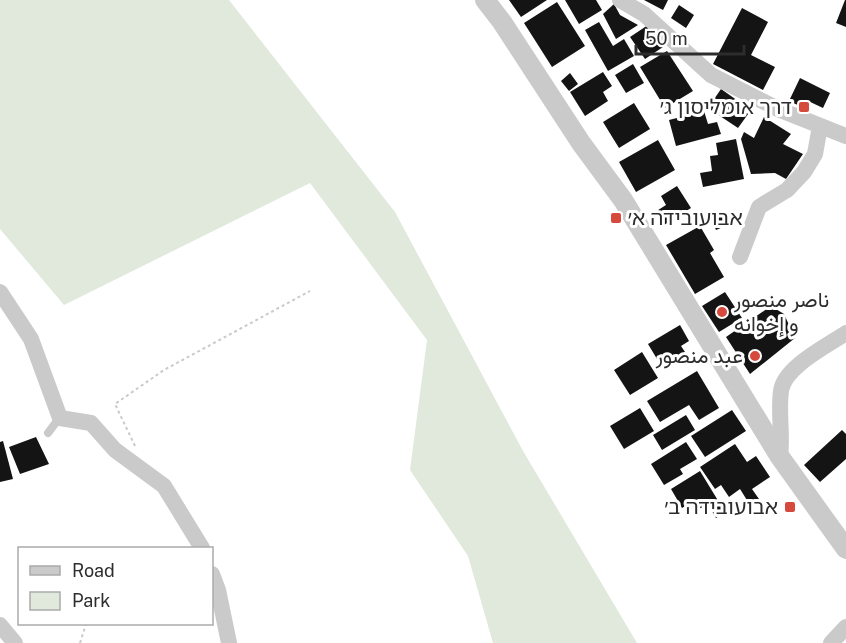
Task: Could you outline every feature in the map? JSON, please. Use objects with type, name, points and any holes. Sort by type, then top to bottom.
[{"type":"street","points":[[485,0],[502,22],[581,143],[623,200],[780,457],[846,549]]},
{"type":"street","points":[[620,0],[644,14],[711,75],[778,109],[846,136]]},
{"type":"street","points":[[740,257],[759,207],[787,190],[804,172],[815,154],[820,126]]},
{"type":"street","points":[[0,292],[31,339],[60,417],[91,423],[115,450],[164,486],[201,547]]},
{"type":"street","points":[[780,457],[783,437],[781,392],[784,378],[846,333]]},
{"type":"street","points":[[213,576],[229,643]]},
{"type":"street","points":[[0,625],[15,643]]},
{"type":"street","points":[[833,642],[846,627]]},
{"type":"lane","points":[[48,433],[60,417]]},
{"type":"path","points":[[150,475],[115,404],[164,370],[310,291]]},
{"type":"path","points":[[80,643],[86,625]]},
{"type":"green space","points":[[0,0],[229,0],[395,212],[523,451],[637,643],[493,643],[468,556],[410,470],[427,340],[310,183],[64,305],[0,229]]},
{"type":"building","points":[[509,0],[547,0],[521,17]]},
{"type":"building","points":[[565,0],[596,0],[602,10],[579,24]]},
{"type":"building","points":[[644,0],[668,0],[663,10]]},
{"type":"building","points":[[846,0],[846,27],[836,23]]},
{"type":"building","points":[[557,2],[585,46],[552,67],[524,23]]},
{"type":"building","points":[[614,4],[620,15],[638,25],[616,39],[603,14]]},
{"type":"building","points":[[679,5],[694,15],[686,28],[671,18]]},
{"type":"building","points":[[742,8],[768,22],[751,55],[775,67],[763,90],[713,64]]},
{"type":"building","points":[[599,22],[613,46],[624,39],[634,56],[608,71],[585,30]]},
{"type":"building","points":[[648,25],[663,47],[645,59],[630,37]]},
{"type":"building","points":[[667,51],[693,91],[665,108],[640,67]]},
{"type":"building","points":[[633,64],[644,83],[626,93],[615,75]]},
{"type":"building","points":[[603,72],[612,86],[603,92],[608,101],[585,116],[570,92]]},
{"type":"building","points":[[570,73],[578,84],[569,91],[561,81]]},
{"type":"building","points":[[800,78],[830,93],[823,108],[806,100],[802,107],[789,101]]},
{"type":"building","points":[[721,89],[751,110],[738,128],[708,108]]},
{"type":"building","points":[[634,103],[650,129],[619,148],[603,122]]},
{"type":"building","points":[[704,111],[708,124],[717,122],[721,134],[676,146],[669,120]]},
{"type":"building","points":[[764,117],[791,134],[783,144],[803,154],[786,179],[775,173],[751,174],[741,139],[744,132],[754,138]]},
{"type":"building","points":[[736,139],[744,179],[703,187],[700,173],[712,171],[710,156],[718,155],[716,143]]},
{"type":"building","points":[[658,140],[675,170],[636,192],[619,162]]},
{"type":"building","points":[[677,186],[691,208],[664,225],[655,212],[666,205],[661,196]]},
{"type":"building","points":[[725,212],[730,224],[716,230],[711,218]]},
{"type":"building","points":[[700,226],[714,250],[710,253],[724,277],[695,294],[666,245]]},
{"type":"building","name":"ناصر منصور و إخوانه","points":[[725,292],[742,318],[719,332],[702,306]]},
{"type":"building","name":"عبد منصور","points":[[771,306],[784,314],[795,338],[750,374],[726,337]]},
{"type":"building","points":[[680,325],[689,341],[681,346],[687,355],[663,369],[648,344]]},
{"type":"building","points":[[642,352],[658,378],[630,395],[614,370]]},
{"type":"building","points":[[697,371],[719,408],[699,420],[689,405],[660,422],[647,401]]},
{"type":"building","points":[[640,408],[654,431],[624,449],[610,426]]},
{"type":"building","points":[[732,410],[746,431],[705,457],[691,436]]},
{"type":"building","points":[[686,415],[695,430],[662,450],[653,435]]},
{"type":"building","points":[[842,430],[846,434],[846,459],[820,482],[804,465]]},
{"type":"building","points":[[36,437],[49,464],[20,474],[9,447]]},
{"type":"building","points":[[3,441],[13,479],[0,482],[0,442]]},
{"type":"building","points":[[686,442],[697,459],[680,469],[683,474],[664,485],[651,464]]},
{"type":"building","points":[[735,444],[747,462],[756,456],[770,477],[752,489],[759,499],[750,505],[740,489],[729,497],[721,485],[715,489],[700,467]]},
{"type":"building","points":[[700,471],[725,512],[716,518],[708,504],[697,510],[692,502],[682,508],[671,489]]},
{"type":"place","name":"דרך אומליסון ג׳","points":[[804,107]]},
{"type":"place","name":"אבועובידה א׳","points":[[616,218]]},
{"type":"place","name":"ناصر منصور و إخوانه","points":[[722,312]]},
{"type":"place","name":"عبد منصور","points":[[755,356]]},
{"type":"place","name":"אבועובידה ב׳","points":[[790,507]]}]
